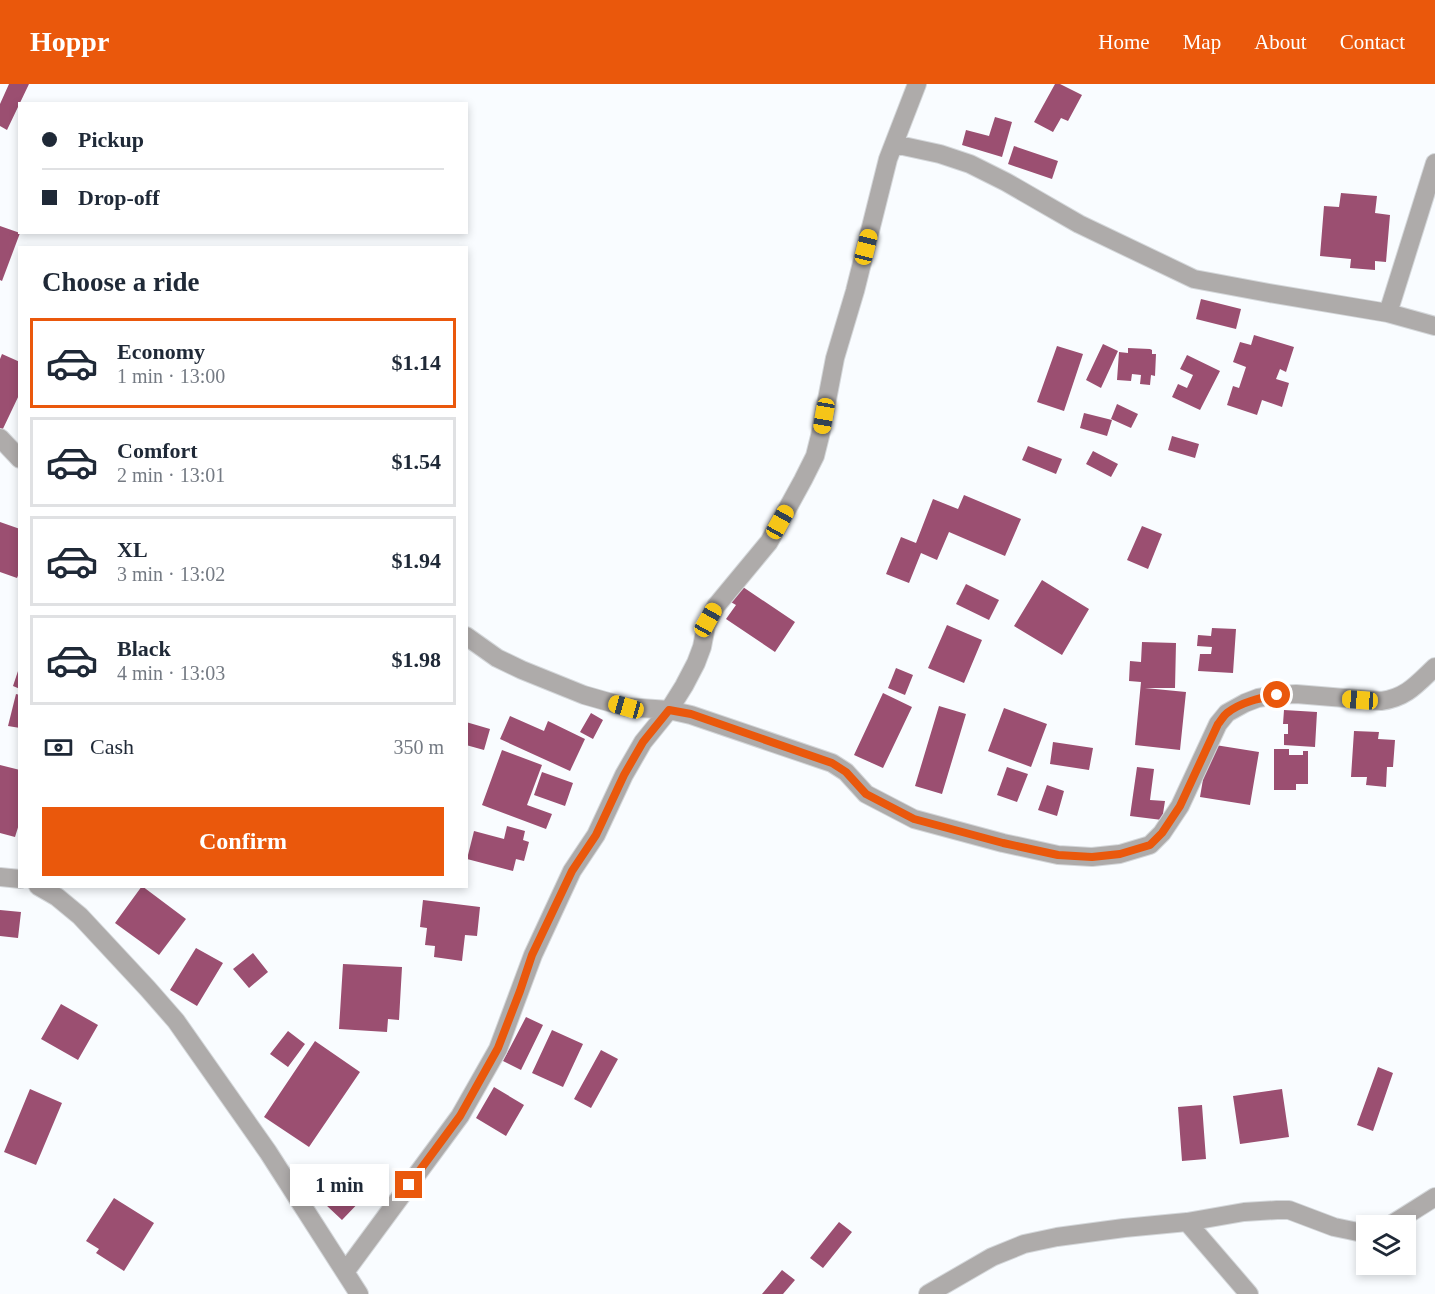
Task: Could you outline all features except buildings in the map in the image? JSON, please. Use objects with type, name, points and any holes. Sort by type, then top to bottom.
[{"type":"street","points":[[345,1272],[460,1116],[498,1048],[532,955],[572,871],[596,835],[624,775],[643,742],[669,710],[684,686],[696,663],[706,626],[716,606],[769,542],[804,480],[815,456],[835,358],[855,291],[888,159],[917,84]]},
{"type":"street","points":[[894,144],[940,154],[970,164],[1079,224],[1194,279],[1388,313],[1435,326]]},
{"type":"street","points":[[1388,313],[1435,163]]},
{"type":"street","points":[[0,438],[18,457]]},
{"type":"street","points":[[468,637],[497,658],[584,695],[626,707],[691,714],[832,763],[846,772],[866,794],[914,819],[1058,855],[1092,857],[1120,854],[1150,845],[1162,833],[1180,806],[1218,724],[1227,713],[1252,701],[1277,695],[1296,694],[1393,700],[1411,690],[1435,666]]},
{"type":"street","points":[[0,877],[18,879]]},
{"type":"street","points":[[41,888],[57,897],[80,916],[176,1021],[268,1152],[359,1294]]},
{"type":"street","points":[[1406,1215],[1435,1197]]},
{"type":"street","points":[[928,1294],[992,1257],[1024,1244],[1058,1237],[1187,1222],[1244,1212],[1289,1210],[1334,1227],[1356,1232]]},
{"type":"street","points":[[1187,1222],[1249,1294]]},
{"type":"route","points":[[409,1185],[460,1116],[498,1048],[532,955],[572,871],[596,835],[624,775],[643,742],[669,710],[691,714],[832,763],[846,772],[871,798],[914,819],[1058,855],[1092,857],[1120,854],[1150,845],[1162,833],[1180,806],[1218,724],[1227,713],[1258,698],[1277,695]]}]
